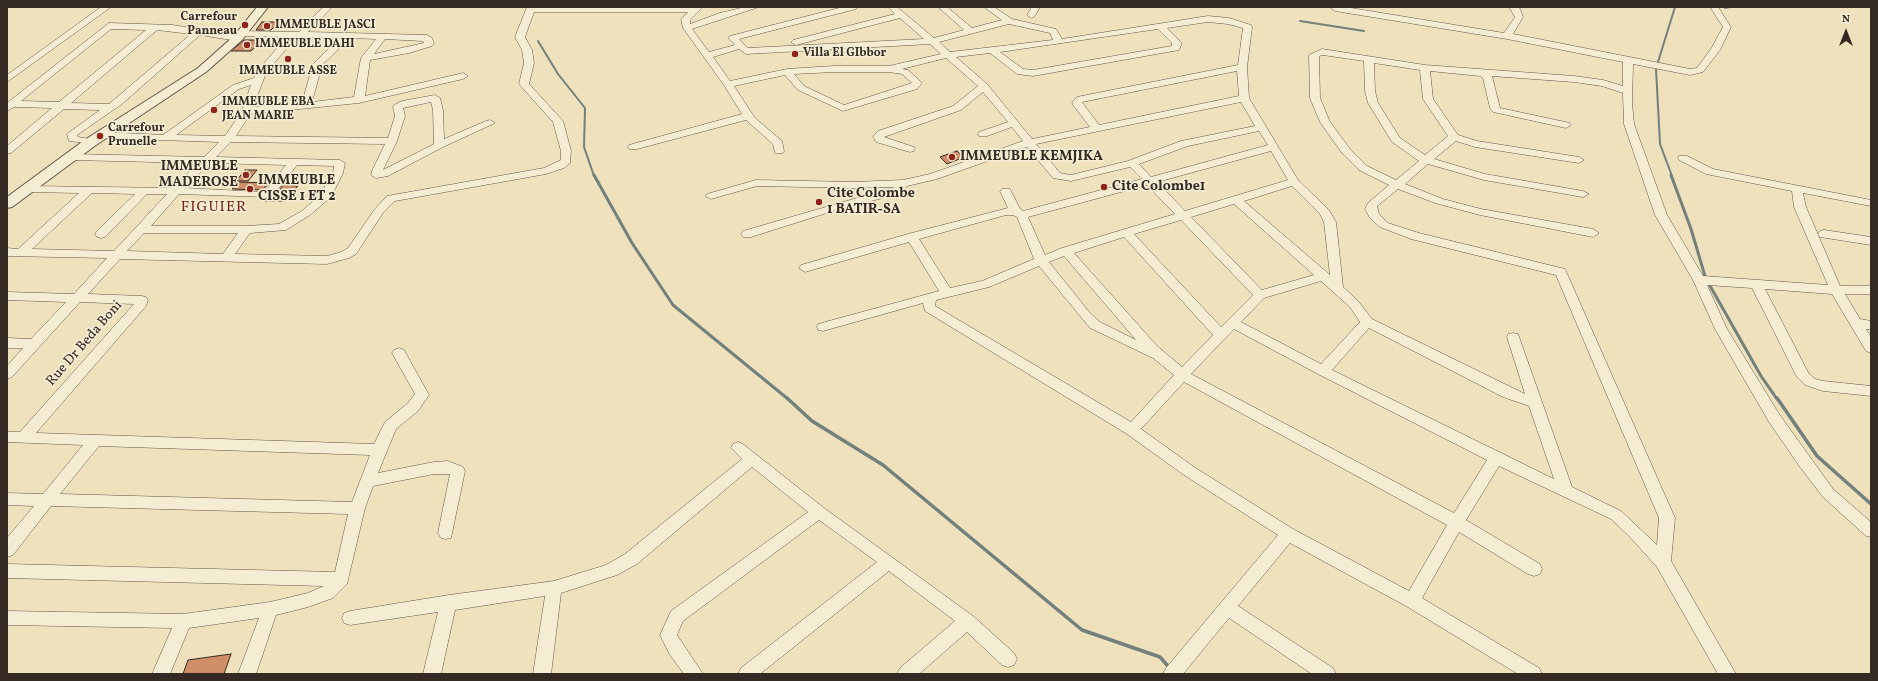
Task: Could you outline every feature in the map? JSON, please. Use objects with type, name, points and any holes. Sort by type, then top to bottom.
[{"type":"street","points":[[7,79],[107,7]]},
{"type":"street","points":[[9,202],[90,142],[202,70],[239,35],[262,7]]},
{"type":"street","points":[[7,374],[143,229],[176,191],[229,138],[247,111],[261,72],[298,34],[328,7]]},
{"type":"street","points":[[687,28],[723,15],[755,7]]},
{"type":"street","points":[[853,7],[733,38],[746,51],[932,41],[1009,22]]},
{"type":"street","points":[[892,7],[984,86],[1056,176],[1071,178],[1132,163],[1185,143],[1260,128]]},
{"type":"street","points":[[942,7],[972,32]]},
{"type":"street","points":[[988,7],[1009,22],[1053,31],[1059,42]]},
{"type":"street","points":[[1030,15],[1036,7]]},
{"type":"street","points":[[1507,36],[1519,17],[1516,9],[1513,7]]},
{"type":"street","points":[[1334,8],[1507,36],[1690,72],[1700,70],[1715,50],[1727,27],[1714,7]]},
{"type":"street","points":[[7,252],[226,258],[334,258],[352,251],[358,245],[379,211],[391,198],[546,171],[560,166],[566,161],[565,144],[558,121],[524,84],[529,63],[527,50],[520,37],[530,8],[698,8]]},
{"type":"street","points":[[698,8],[685,19],[687,28],[706,56],[728,84],[748,116],[778,143],[779,151]]},
{"type":"street","points":[[762,50],[902,16]]},
{"type":"street","points":[[889,70],[948,55],[1059,42],[1208,19],[1248,27],[1242,67],[1244,98],[1260,128],[1265,131],[1294,182],[1325,212],[1330,222],[1337,288]]},
{"type":"street","points":[[10,106],[107,27],[155,27],[239,35],[298,34],[427,38],[429,44],[409,50],[366,58]]},
{"type":"street","points":[[7,151],[155,27]]},
{"type":"street","points":[[991,49],[1020,72],[1033,73],[1176,48],[1176,43],[1161,27]]},
{"type":"street","points":[[90,142],[73,139],[72,134],[111,107],[198,32]]},
{"type":"street","points":[[306,106],[318,64],[348,35]]},
{"type":"street","points":[[359,100],[366,58],[382,36]]},
{"type":"street","points":[[706,56],[740,46]]},
{"type":"street","points":[[1593,233],[1480,212],[1439,201],[1396,184],[1363,168],[1356,162],[1325,122],[1314,98],[1314,55],[1316,52],[1425,68],[1574,79],[1603,84],[1628,91]]},
{"type":"street","points":[[1369,59],[1370,91],[1373,103],[1396,140],[1425,160],[1484,176],[1583,194]]},
{"type":"street","points":[[1628,60],[1627,103],[1629,124],[1661,215],[1699,280],[1721,328],[1774,418],[1828,493],[1871,532]]},
{"type":"street","points":[[1097,129],[1078,105],[1077,102],[1080,99],[1242,67]]},
{"type":"street","points":[[1425,68],[1428,99],[1454,137],[1475,144],[1578,160]]},
{"type":"street","points":[[728,84],[787,72],[834,69],[889,70],[904,72],[917,82],[916,85],[843,108],[801,88],[787,72]]},
{"type":"street","points":[[1484,73],[1488,77],[1495,108],[1497,110],[1566,125]]},
{"type":"street","points":[[247,111],[359,100],[463,76]]},
{"type":"street","points":[[165,138],[236,87],[258,80]]},
{"type":"street","points":[[910,149],[880,140],[878,136],[882,132],[957,108],[984,86]]},
{"type":"street","points":[[439,145],[438,110],[435,98],[399,106],[400,116],[392,141],[376,175],[384,174],[439,145],[490,123]]},
{"type":"street","points":[[711,196],[756,183],[854,185],[903,183],[933,178],[1030,142],[1244,98]]},
{"type":"street","points":[[10,106],[62,105],[111,107]]},
{"type":"street","points":[[633,147],[748,116]]},
{"type":"street","points":[[983,134],[1015,124]]},
{"type":"street","points":[[102,134],[165,138],[392,141]]},
{"type":"street","points":[[1454,137],[1372,205],[1371,209],[1374,216],[1384,225],[1415,236],[1561,272],[1667,518],[1663,562]]},
{"type":"street","points":[[805,268],[1006,212],[1018,213],[1274,147]]},
{"type":"street","points":[[71,157],[336,162],[340,163],[341,166],[325,197],[306,213],[282,227],[246,230],[143,229]]},
{"type":"street","points":[[1684,158],[1710,172],[1871,203]]},
{"type":"street","points":[[27,189],[144,190],[264,195],[272,190],[296,161]]},
{"type":"street","points":[[1132,163],[1260,295]]},
{"type":"street","points":[[823,327],[985,284],[1066,251],[1294,182]]},
{"type":"street","points":[[747,234],[890,193],[899,189],[903,183]]},
{"type":"street","points":[[1797,189],[1800,207],[1836,290],[1871,348]]},
{"type":"street","points":[[20,253],[89,190]]},
{"type":"street","points":[[101,234],[144,190]]},
{"type":"street","points":[[1006,191],[1041,261],[1086,316],[1095,324],[1164,359]]},
{"type":"street","points":[[1236,200],[1337,288],[1354,304],[1367,322],[1508,393],[1535,403]]},
{"type":"street","points":[[226,258],[246,230]]},
{"type":"street","points":[[1127,233],[1221,335]]},
{"type":"street","points":[[1824,234],[1871,241]]},
{"type":"street","points":[[912,237],[947,294]]},
{"type":"street","points":[[1066,251],[1152,348],[1182,375],[1458,523],[1534,569]]},
{"type":"street","points":[[1132,430],[1182,375],[1260,295],[1324,276]]},
{"type":"street","points":[[1699,280],[1836,290],[1871,290]]},
{"type":"street","points":[[1756,284],[1804,378],[1810,382],[1823,386],[1871,391]]},
{"type":"street","name":"Rue Dr Beda Boni","points":[[7,296],[142,300],[140,306],[24,437]]},
{"type":"street","points":[[932,297],[929,302],[929,308],[1132,430],[1189,471],[1288,534],[1412,601],[1533,674]]},
{"type":"street","points":[[1323,371],[1367,322]]},
{"type":"street","points":[[1232,323],[1323,371],[1496,458],[1616,515],[1634,531],[1663,562],[1727,674]]},
{"type":"street","points":[[1856,323],[1871,325]]},
{"type":"street","points":[[1513,337],[1566,492]]},
{"type":"street","points":[[7,343],[35,344]]},
{"type":"street","points":[[7,618],[183,621],[270,609],[327,593],[341,580],[357,508],[379,450],[390,426],[413,407],[422,395],[399,353]]},
{"type":"street","points":[[7,437],[379,450]]},
{"type":"street","points":[[7,550],[95,440]]},
{"type":"street","points":[[738,448],[819,512],[889,562],[967,621],[1008,659]]},
{"type":"street","points":[[1412,601],[1458,523],[1473,493],[1496,458]]},
{"type":"street","points":[[350,618],[449,602],[554,588],[611,570],[630,559],[752,459]]},
{"type":"street","points":[[367,480],[434,468],[448,467],[458,472],[446,533]]},
{"type":"street","points":[[7,499],[357,508]]},
{"type":"street","points":[[694,674],[676,650],[668,635],[677,616],[819,512]]},
{"type":"street","points":[[1172,674],[1288,534]]},
{"type":"street","points":[[747,674],[889,562]]},
{"type":"street","points":[[7,571],[341,580]]},
{"type":"street","points":[[542,674],[554,588]]},
{"type":"street","points":[[432,674],[449,602]]},
{"type":"street","points":[[1228,608],[1327,674]]},
{"type":"street","points":[[247,674],[270,609]]},
{"type":"street","points":[[161,674],[183,621]]},
{"type":"street","points":[[906,674],[967,621]]},
{"type":"building","name":"IMMEUBLE JASCI","points":[[262,22],[279,22],[271,30],[256,30]]},
{"type":"building","name":"IMMEUBLE DAHI","points":[[258,38],[263,40],[251,51],[231,51],[244,40],[258,40]]},
{"type":"building","name":"IMMEUBLE KEMJIKA","points":[[957,151],[964,157],[947,164],[940,157]]},
{"type":"building","name":"IMMEUBLE MADEROSE","points":[[245,170],[257,170],[248,181],[236,181]]},
{"type":"building","points":[[239,182],[270,183],[262,190],[232,189]]},
{"type":"building","points":[[283,185],[298,186],[284,201],[265,201],[277,193]]},
{"type":"building","points":[[231,654],[224,674],[183,674],[188,660]]},
{"type":"waterway","points":[[1658,62],[1675,7]]},
{"type":"waterway","points":[[1725,8],[1730,7]]},
{"type":"waterway","points":[[1300,21],[1364,31]]},
{"type":"waterway","points":[[538,41],[558,74],[585,108],[584,147],[594,176]]},
{"type":"waterway","points":[[1656,69],[1660,144],[1672,176]]},
{"type":"waterway","points":[[594,175],[632,243],[673,305],[788,399]]},
{"type":"waterway","points":[[1671,175],[1691,229],[1705,276]]},
{"type":"waterway","points":[[1709,284],[1761,376],[1777,399]]},
{"type":"waterway","points":[[787,398],[812,421],[883,465],[1082,630],[1160,657],[1175,674]]},
{"type":"waterway","points":[[1777,398],[1817,456],[1871,504]]},
{"type":"place","name":"Carrefour Panneau","points":[[245,25]]},
{"type":"place","name":"IMMEUBLE JASCI","points":[[267,26]]},
{"type":"place","name":"IMMEUBLE DAHI","points":[[247,45]]},
{"type":"place","name":"Villa El GIbbor","points":[[795,54]]},
{"type":"place","name":"IMMEUBLE ASSE","points":[[288,59]]},
{"type":"place","name":"IMMEUBLE EBA JEAN MARIE","points":[[214,110]]},
{"type":"place","name":"Carrefour Prunelle","points":[[100,136]]},
{"type":"place","name":"IMMEUBLE KEMJIKA","points":[[952,157]]},
{"type":"place","name":"IMMEUBLE MADEROSE","points":[[246,175]]},
{"type":"place","name":"Cite Colombe1","points":[[1104,187]]},
{"type":"place","name":"IMMEUBLE CISSE 1 ET 2","points":[[250,189]]},
{"type":"place","name":"Cite Colombe 1 BATIR-SA","points":[[819,202]]},
{"type":"district","name":"FIGUIER","points":[[214,208]]}]
